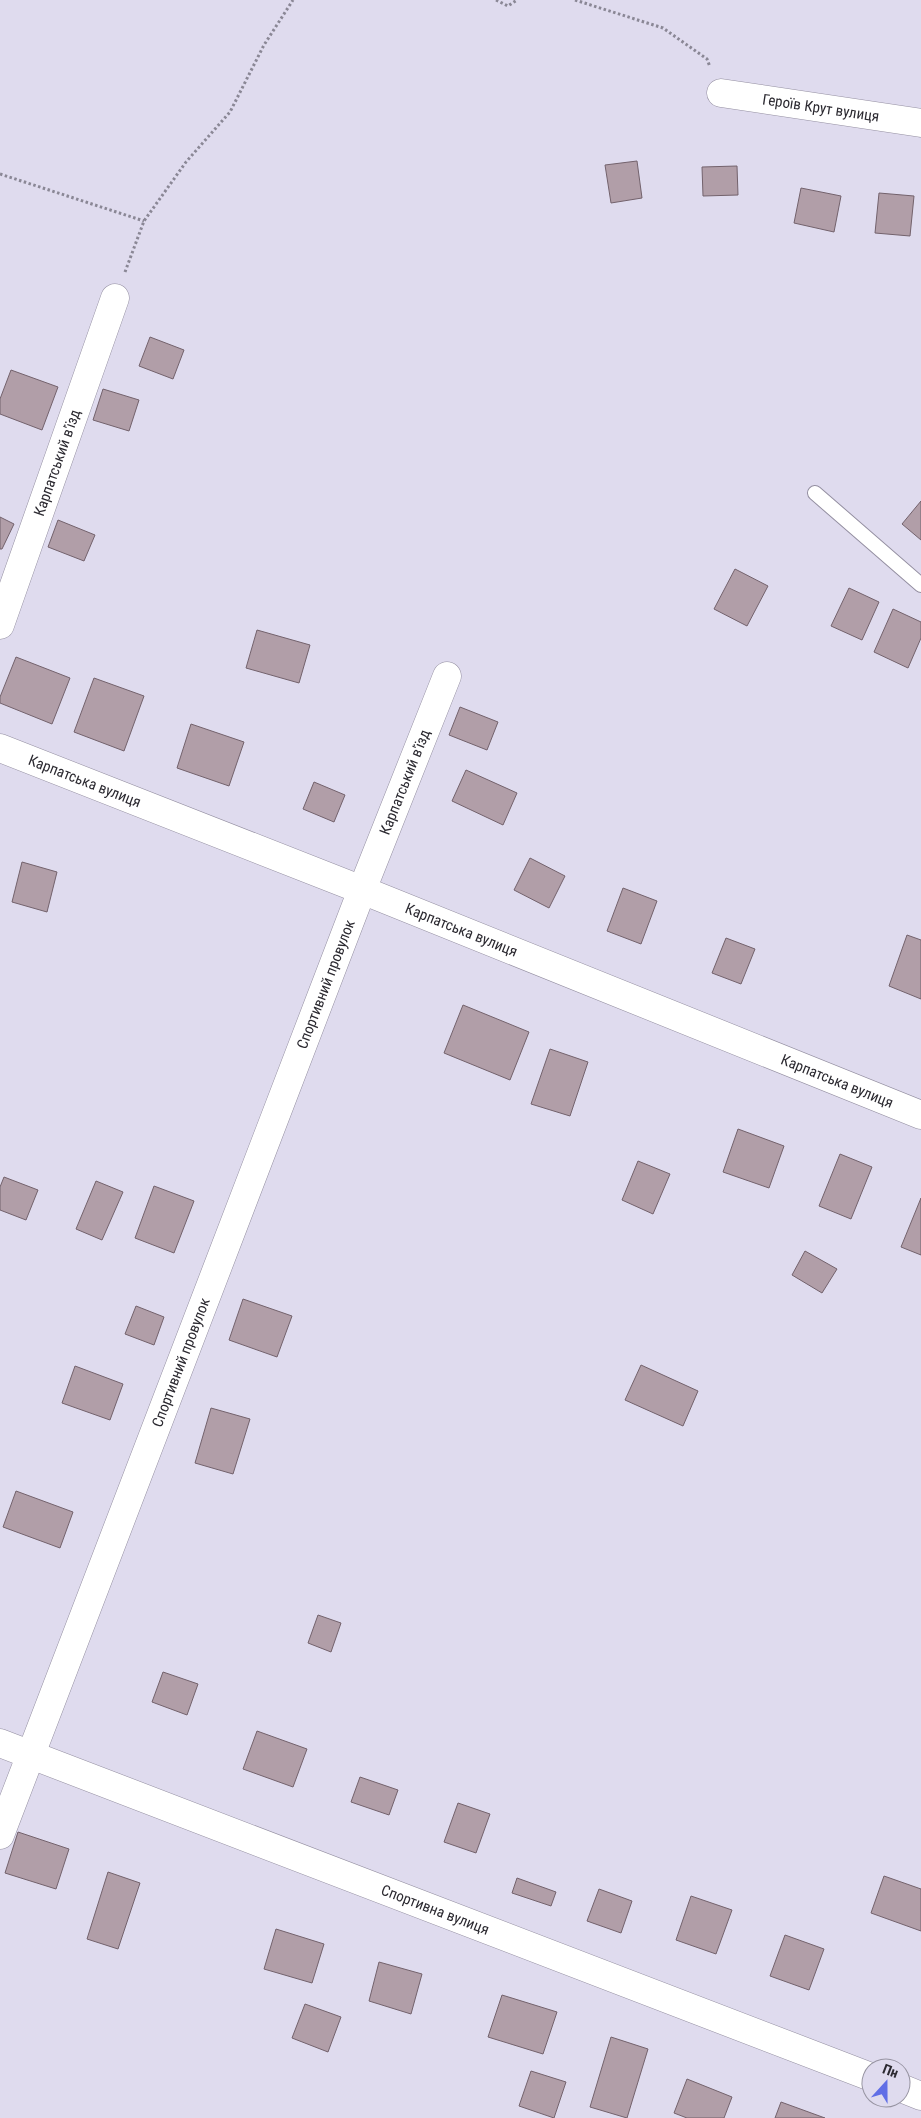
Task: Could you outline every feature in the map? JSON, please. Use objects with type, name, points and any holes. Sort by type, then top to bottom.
[{"type":"street","name":"Героїв Крут вулиця","points":[[721,93],[921,123]]},
{"type":"street","name":"Карпатський в'їзд","points":[[0,625],[115,298]]},
{"type":"street","name":"Карпатський в'їзд","points":[[362,890],[448,676]]},
{"type":"street","name":"Карпатська вулиця","points":[[0,748],[362,890],[921,1115]]},
{"type":"street","name":"Спортивний провулок","points":[[0,1834],[29,1754],[362,890]]},
{"type":"street","name":"Спортивна вулиця","points":[[0,1743],[861,2073]]},
{"type":"lane","points":[[815,493],[921,585]]},
{"type":"path","points":[[115,298],[144,221],[186,162],[230,112],[264,45],[293,0]]},
{"type":"path","points":[[496,0],[508,6],[517,0]]},
{"type":"path","points":[[575,0],[663,28],[707,59],[721,93]]},
{"type":"path","points":[[0,174],[144,221]]},
{"type":"building","points":[[637,161],[642,198],[611,203],[605,165]]},
{"type":"building","points":[[737,166],[738,195],[703,196],[702,167]]},
{"type":"building","points":[[801,188],[841,196],[834,232],[794,223]]},
{"type":"building","points":[[879,193],[914,196],[910,236],[875,233]]},
{"type":"building","points":[[150,337],[184,350],[173,379],[139,366]]},
{"type":"building","points":[[11,370],[58,387],[42,430],[0,414],[0,399]]},
{"type":"building","points":[[103,389],[139,400],[129,431],[93,420]]},
{"type":"building","points":[[921,501],[921,540],[902,524]]},
{"type":"building","points":[[0,517],[14,524],[2,549],[0,549]]},
{"type":"building","points":[[58,520],[95,535],[84,561],[48,547]]},
{"type":"building","points":[[735,569],[768,586],[747,626],[714,609]]},
{"type":"building","points":[[849,588],[879,602],[862,640],[831,626]]},
{"type":"building","points":[[893,609],[921,622],[921,638],[908,668],[874,652]]},
{"type":"building","points":[[257,630],[310,645],[299,683],[246,668]]},
{"type":"building","points":[[16,657],[70,678],[52,724],[0,703],[0,697]]},
{"type":"building","points":[[94,678],[144,696],[124,751],[74,732]]},
{"type":"building","points":[[460,707],[498,722],[487,750],[449,735]]},
{"type":"building","points":[[191,724],[244,742],[229,786],[177,768]]},
{"type":"building","points":[[466,770],[517,793],[503,825],[452,801]]},
{"type":"building","points":[[314,782],[345,795],[334,822],[303,809]]},
{"type":"building","points":[[530,858],[565,876],[549,908],[514,890]]},
{"type":"building","points":[[22,862],[57,872],[47,912],[12,902]]},
{"type":"building","points":[[623,888],[657,901],[641,944],[607,931]]},
{"type":"building","points":[[907,935],[921,940],[921,999],[889,986]]},
{"type":"building","points":[[726,938],[755,949],[741,984],[712,973]]},
{"type":"building","points":[[463,1005],[529,1032],[510,1080],[444,1053]]},
{"type":"building","points":[[550,1049],[588,1062],[570,1116],[531,1104]]},
{"type":"building","points":[[738,1129],[784,1146],[769,1188],[723,1172]]},
{"type":"building","points":[[840,1154],[872,1167],[851,1219],[819,1206]]},
{"type":"building","points":[[638,1161],[670,1174],[653,1214],[622,1200]]},
{"type":"building","points":[[4,1177],[38,1190],[26,1220],[0,1210],[0,1187]]},
{"type":"building","points":[[96,1181],[123,1192],[102,1240],[76,1229]]},
{"type":"building","points":[[154,1186],[194,1201],[174,1253],[135,1238]]},
{"type":"building","points":[[921,1198],[921,1255],[901,1247]]},
{"type":"building","points":[[805,1251],[837,1269],[822,1293],[792,1275]]},
{"type":"building","points":[[243,1299],[292,1316],[277,1357],[229,1340]]},
{"type":"building","points":[[136,1306],[164,1317],[154,1345],[125,1334]]},
{"type":"building","points":[[641,1365],[698,1391],[683,1426],[625,1400]]},
{"type":"building","points":[[75,1366],[123,1384],[110,1420],[62,1403]]},
{"type":"building","points":[[211,1408],[250,1419],[233,1474],[195,1463]]},
{"type":"building","points":[[16,1491],[73,1512],[60,1548],[3,1527]]},
{"type":"building","points":[[318,1615],[341,1623],[331,1652],[308,1643]]},
{"type":"building","points":[[163,1672],[198,1684],[187,1715],[152,1702]]},
{"type":"building","points":[[257,1731],[307,1749],[293,1787],[243,1769]]},
{"type":"building","points":[[360,1777],[398,1790],[389,1815],[351,1802]]},
{"type":"building","points":[[458,1803],[490,1814],[476,1853],[444,1842]]},
{"type":"building","points":[[18,1832],[69,1849],[56,1889],[5,1873]]},
{"type":"building","points":[[108,1872],[140,1883],[118,1949],[87,1939]]},
{"type":"building","points":[[884,1876],[921,1889],[921,1931],[871,1913]]},
{"type":"building","points":[[517,1878],[556,1892],[551,1906],[512,1893]]},
{"type":"building","points":[[599,1889],[632,1901],[621,1933],[587,1921]]},
{"type":"building","points":[[691,1896],[732,1910],[716,1954],[676,1940]]},
{"type":"building","points":[[276,1929],[324,1944],[312,1983],[264,1969]]},
{"type":"building","points":[[785,1935],[824,1949],[809,1990],[770,1976]]},
{"type":"building","points":[[379,1962],[422,1974],[411,2014],[369,2001]]},
{"type":"building","points":[[502,1995],[557,2012],[543,2054],[488,2037]]},
{"type":"building","points":[[305,2004],[341,2017],[328,2052],[292,2038]]},
{"type":"building","points":[[611,2037],[648,2049],[627,2118],[590,2107]]},
{"type":"building","points":[[531,2071],[566,2082],[554,2118],[519,2106]]},
{"type":"building","points":[[687,2079],[732,2097],[724,2118],[687,2118],[674,2113]]},
{"type":"building","points":[[781,2102],[825,2118],[775,2118]]}]
